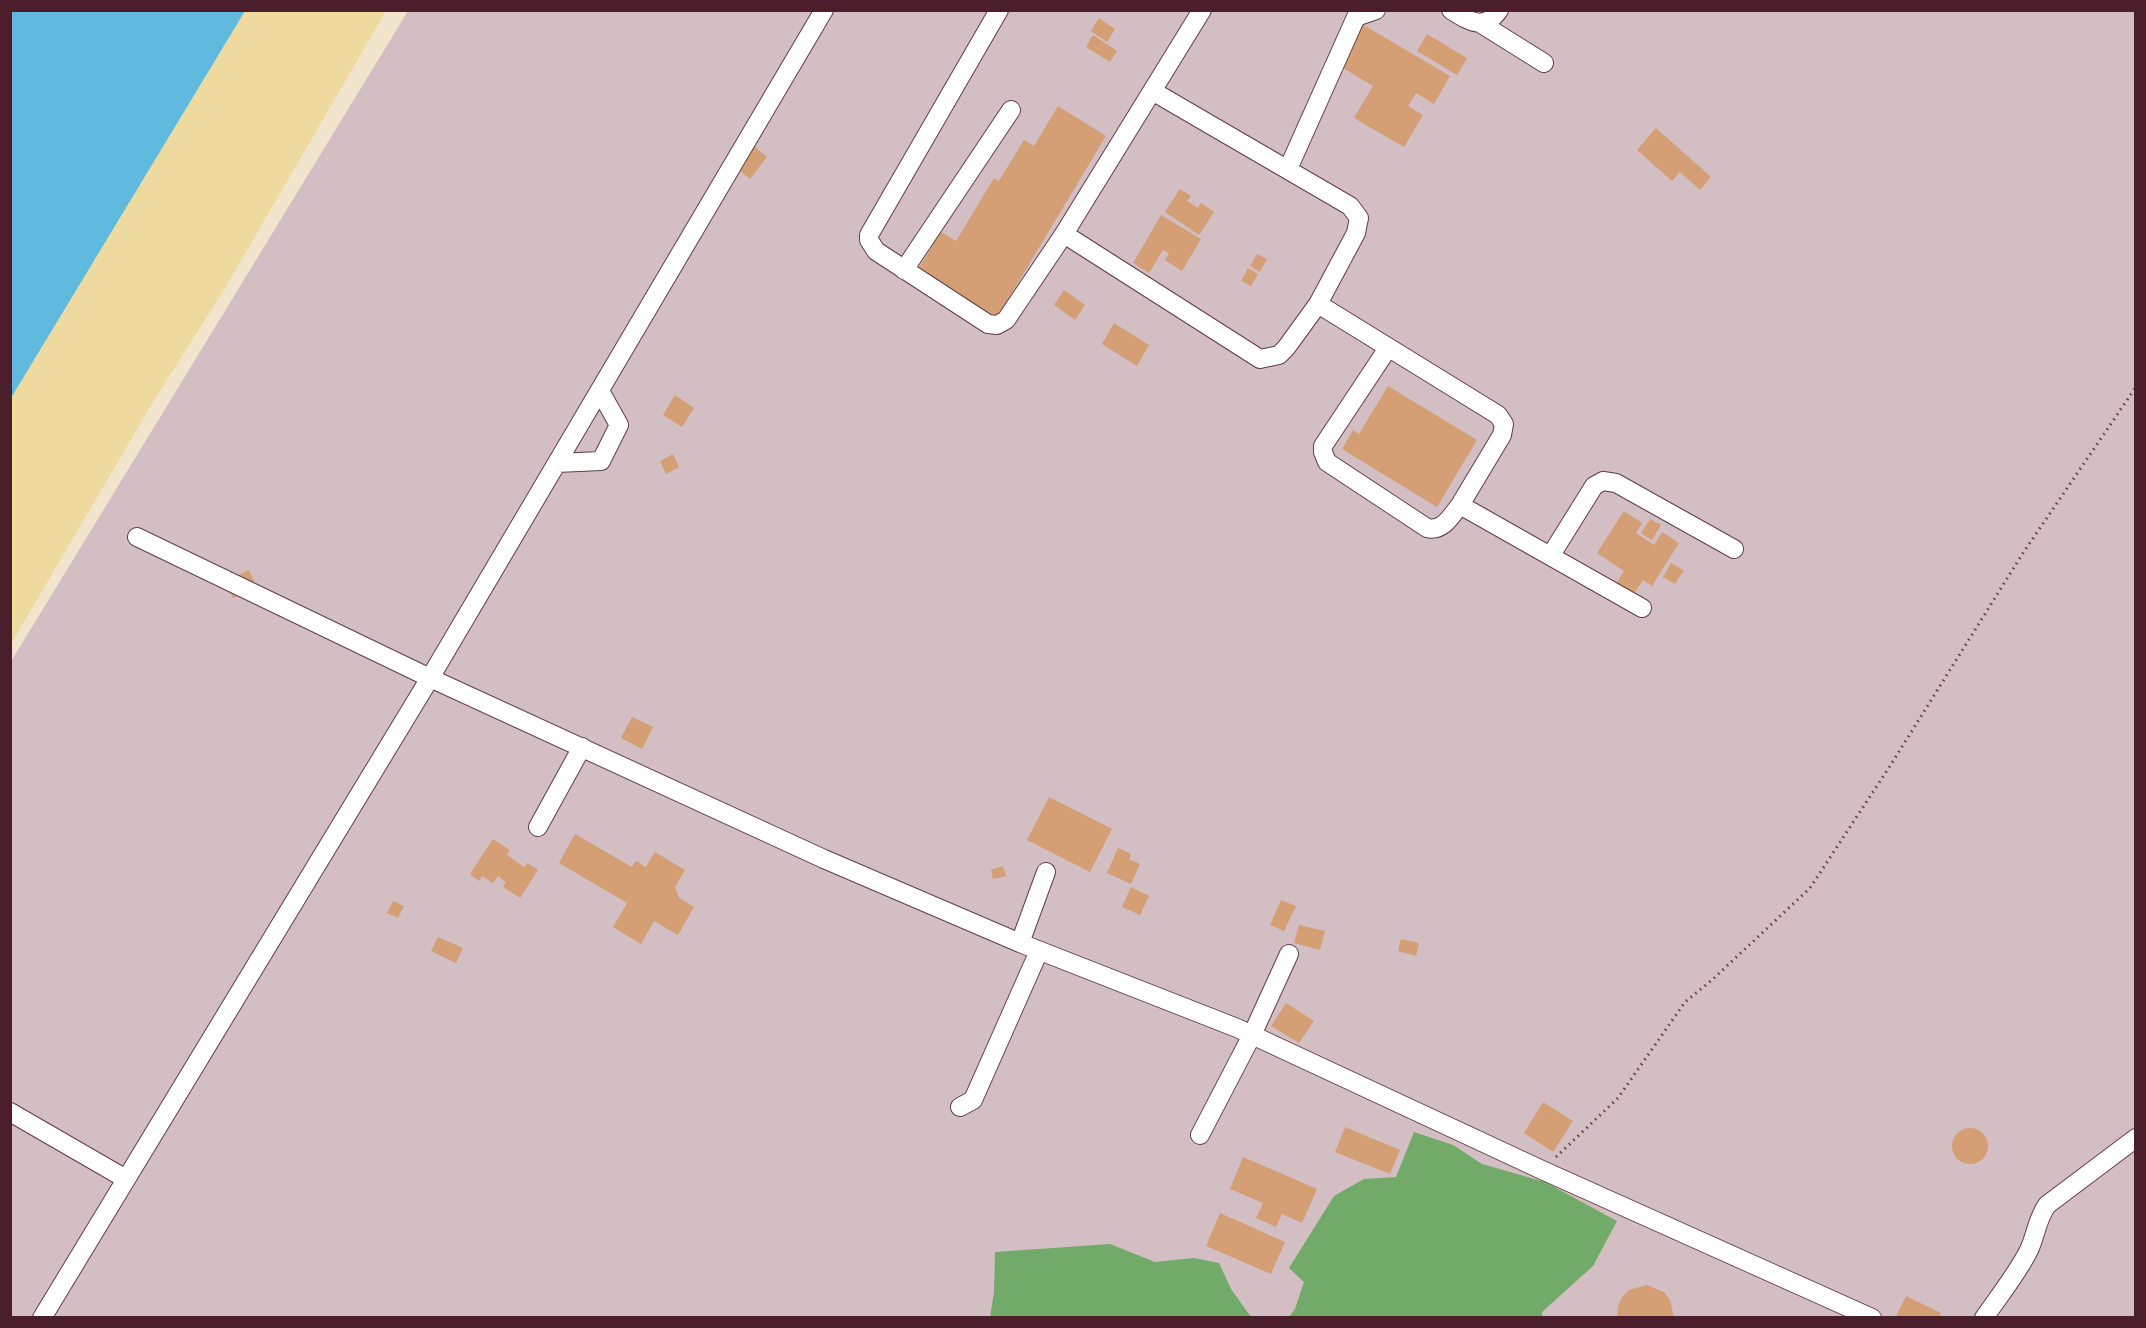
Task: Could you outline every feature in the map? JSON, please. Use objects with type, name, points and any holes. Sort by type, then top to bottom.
[{"type":"street","points":[[42,1317],[430,678],[824,10]]},
{"type":"street","points":[[999,10],[871,229],[869,240],[876,251],[904,270],[988,324],[997,325],[1006,320],[1064,234],[1154,92],[1202,10]]},
{"type":"street","points":[[1288,169],[1356,17],[1376,10]]},
{"type":"street","points":[[1451,10],[1471,22],[1480,23],[1489,21],[1499,10]]},
{"type":"street","points":[[1480,23],[1544,63]]},
{"type":"street","points":[[1064,234],[1260,358],[1279,355],[1287,348],[1318,304],[1356,233],[1359,218],[1350,206],[1154,92]]},
{"type":"street","points":[[904,270],[1011,110]]},
{"type":"street","points":[[1318,304],[1388,348],[1502,420],[1504,424],[1502,435],[1460,505],[1444,525],[1433,529],[1427,528],[1327,462],[1324,457],[1323,446],[1388,348]]},
{"type":"street","points":[[557,463],[601,461],[619,425],[600,391]]},
{"type":"street","points":[[1551,555],[1594,486],[1608,480],[1734,549]]},
{"type":"street","points":[[1460,505],[1642,608]]},
{"type":"street","points":[[137,537],[430,678],[824,859],[1039,951],[1252,1035],[1542,1170],[1872,1317]]},
{"type":"street","points":[[538,827],[582,747]]},
{"type":"street","points":[[1020,943],[1046,872]]},
{"type":"street","points":[[960,1107],[973,1100],[1039,951]]},
{"type":"street","points":[[1200,1135],[1252,1035],[1289,954]]},
{"type":"street","points":[[10,1112],[126,1179]]},
{"type":"street","points":[[1984,1317],[2021,1265],[2042,1212],[2047,1205],[2136,1138]]},
{"type":"path","points":[[1542,1170],[1618,1098],[1685,1002],[1712,980],[1810,888],[2024,553],[2136,387]]},
{"type":"shaded area","points":[[408,11],[2135,11],[2135,1317],[11,1317],[10,663]]},
{"type":"green space","points":[[1414,1132],[1453,1145],[1482,1164],[1545,1182],[1617,1221],[1593,1266],[1542,1312],[1542,1317],[1289,1317],[1295,1309],[1304,1282],[1289,1268],[1334,1196],[1364,1179],[1396,1177]]},
{"type":"green space","points":[[1110,1244],[1155,1262],[1194,1258],[1219,1263],[1231,1289],[1251,1317],[990,1317],[994,1292],[995,1252]]},
{"type":"sand","points":[[245,11],[386,11],[224,290],[153,402],[11,644],[11,398]]},
{"type":"water","points":[[10,11],[245,11],[11,398]]},
{"type":"building","points":[[1099,18],[1115,29],[1107,42],[1091,31]]},
{"type":"building","points":[[1362,24],[1450,76],[1434,104],[1416,93],[1408,106],[1423,115],[1404,147],[1354,118],[1373,86],[1338,65]]},
{"type":"building","points":[[1427,34],[1467,58],[1457,75],[1417,51]]},
{"type":"building","points":[[1093,35],[1117,51],[1110,62],[1086,47]]},
{"type":"building","points":[[1058,106],[1106,136],[995,321],[916,273],[941,232],[956,241],[994,178],[999,181],[1024,140],[1034,146]]},
{"type":"building","points":[[1656,128],[1711,177],[1700,190],[1680,172],[1672,181],[1637,150]]},
{"type":"building","points":[[754,146],[767,157],[750,179],[736,167]]},
{"type":"building","points":[[1180,189],[1191,196],[1187,201],[1198,208],[1201,203],[1214,212],[1199,235],[1165,212]]},
{"type":"building","points":[[1161,215],[1201,239],[1182,271],[1165,260],[1169,253],[1163,250],[1149,273],[1133,263]]},
{"type":"building","points":[[1257,254],[1267,259],[1260,272],[1250,266]]},
{"type":"building","points":[[1248,268],[1258,274],[1251,286],[1241,281]]},
{"type":"building","points":[[1064,290],[1085,305],[1075,320],[1054,305]]},
{"type":"building","points":[[1114,323],[1149,345],[1137,366],[1102,344]]},
{"type":"building","points":[[1388,386],[1477,440],[1437,507],[1342,449],[1353,430],[1359,434]]},
{"type":"building","points":[[675,395],[694,408],[682,427],[663,415]]},
{"type":"building","points":[[673,454],[679,467],[666,474],[660,461]]},
{"type":"building","points":[[1624,511],[1642,523],[1636,533],[1654,545],[1662,532],[1679,543],[1652,586],[1643,580],[1633,595],[1616,584],[1624,571],[1597,553]]},
{"type":"building","points":[[1650,519],[1661,525],[1652,540],[1641,533]]},
{"type":"building","points":[[1671,563],[1684,570],[1675,584],[1663,577]]},
{"type":"building","points":[[249,570],[257,588],[233,598],[226,581]]},
{"type":"building","points":[[632,717],[653,727],[642,749],[621,738]]},
{"type":"building","points":[[1049,797],[1112,829],[1090,872],[1027,840]]},
{"type":"building","points":[[575,834],[632,867],[636,861],[646,867],[655,852],[685,870],[675,887],[679,898],[694,907],[678,935],[654,921],[641,944],[613,927],[627,903],[559,863]]},
{"type":"building","points":[[493,839],[510,850],[507,855],[524,867],[527,863],[538,870],[520,898],[503,887],[506,882],[498,876],[493,883],[482,876],[479,881],[470,874]]},
{"type":"building","points":[[1118,848],[1131,854],[1129,859],[1140,864],[1131,884],[1107,873]]},
{"type":"building","points":[[1003,866],[1006,876],[993,879],[991,870]]},
{"type":"building","points":[[1131,887],[1149,896],[1140,915],[1122,907]]},
{"type":"building","points":[[1281,900],[1296,906],[1284,931],[1270,925]]},
{"type":"building","points":[[393,901],[404,906],[398,918],[387,913]]},
{"type":"building","points":[[1299,925],[1325,931],[1320,950],[1294,943]]},
{"type":"building","points":[[438,937],[463,948],[456,963],[431,951]]},
{"type":"building","points":[[1401,939],[1419,943],[1416,956],[1398,951]]},
{"type":"building","points":[[1286,1003],[1314,1021],[1299,1043],[1271,1026]]},
{"type":"building","points":[[1543,1102],[1573,1121],[1553,1152],[1524,1133]]},
{"type":"building","points":[[1345,1127],[1400,1150],[1390,1174],[1335,1152]]},
{"type":"building","points":[[1970,1128],[1983,1133],[1988,1146],[1983,1159],[1970,1164],[1957,1159],[1952,1146],[1957,1133]]},
{"type":"building","points":[[1243,1157],[1317,1189],[1302,1223],[1282,1214],[1276,1227],[1256,1218],[1263,1203],[1230,1189]]},
{"type":"building","points":[[1220,1213],[1285,1242],[1271,1274],[1206,1246]]},
{"type":"building","points":[[1647,1285],[1664,1292],[1670,1300],[1674,1318],[1617,1318],[1618,1306],[1622,1297],[1629,1290]]},
{"type":"building","points":[[1906,1296],[1941,1313],[1939,1318],[1895,1318]]}]
